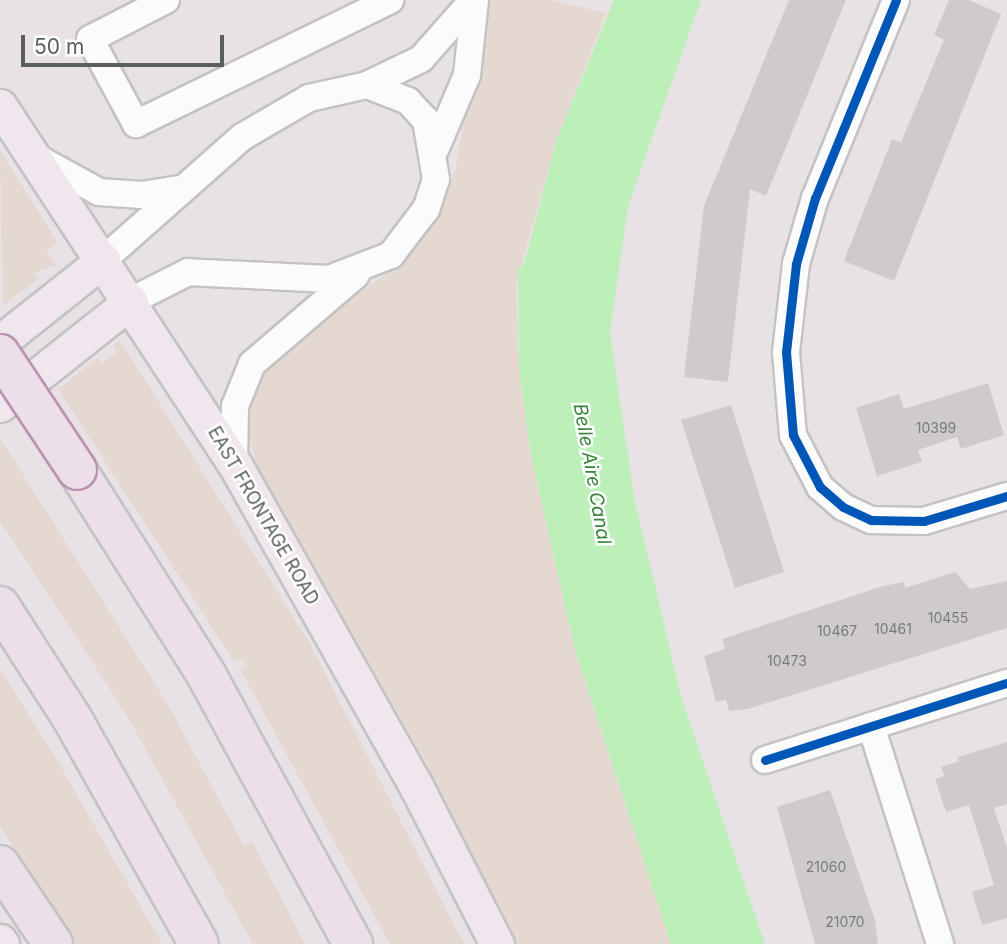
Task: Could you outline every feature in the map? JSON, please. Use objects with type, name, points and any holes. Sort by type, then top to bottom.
[{"type":"highway","points":[[0,354],[214,687],[353,944]]},
{"type":"highway","points":[[0,606],[72,718],[199,944]]},
{"type":"highway","points":[[0,865],[53,944]]},
{"type":"main road","name":"EAST FRONTAGE ROAD","points":[[0,106],[131,301],[234,463],[416,786],[497,944]]},
{"type":"main road","points":[[0,342],[103,260]]},
{"type":"main road","points":[[0,405],[131,301]]},
{"type":"main road","points":[[0,875],[29,944]]},
{"type":"street","points":[[166,0],[90,39],[136,124],[390,0]]},
{"type":"street","points":[[103,260],[178,189],[274,116],[326,92],[367,85],[421,59],[474,0]]},
{"type":"street","points":[[435,150],[467,75],[474,0]]},
{"type":"street","points":[[897,0],[815,198],[796,264],[787,332],[788,396],[799,452],[830,497],[863,517],[909,523],[1007,496]]},
{"type":"street","points":[[234,463],[235,406],[252,364],[361,271],[391,255],[416,226],[436,179],[435,150],[426,120],[408,101],[367,85]]},
{"type":"street","points":[[33,155],[99,192],[142,195],[178,189]]},
{"type":"street","points":[[131,301],[188,272],[240,272],[299,281],[361,271]]},
{"type":"street","points":[[765,760],[1007,683]]},
{"type":"street","points":[[872,726],[940,944]]},
{"type":"shaded area","points":[[482,0],[550,0],[606,13],[557,139],[516,283],[519,369],[531,456],[575,650],[671,944],[515,944],[425,761],[257,465],[247,430],[248,401],[267,362],[394,268],[421,242],[438,212],[456,168]]},
{"type":"shaded area","points":[[0,150],[58,243],[46,252],[57,265],[34,273],[38,279],[3,305]]},
{"type":"shaded area","points":[[120,340],[310,644],[464,944],[390,944],[240,669],[246,665],[241,658],[234,661],[58,389],[98,358],[102,363],[117,352],[113,345]]},
{"type":"shaded area","points":[[0,438],[167,703],[244,846],[252,842],[305,944],[253,944],[126,714],[0,521]]},
{"type":"shaded area","points":[[0,668],[61,767],[162,944],[72,944],[0,825]]},
{"type":"water","name":"Belle Aire Canal","points":[[614,0],[701,0],[628,206],[610,332],[634,497],[682,700],[765,944],[671,944],[575,650],[531,456],[519,369],[518,268],[524,264],[557,139]]},
{"type":"building","points":[[789,0],[846,0],[766,196],[750,189],[728,382],[684,377],[704,206]]},
{"type":"building","points":[[949,0],[969,0],[1001,14],[894,281],[844,261],[892,139],[901,142],[944,40],[934,35]]},
{"type":"building","points":[[988,383],[1004,435],[961,449],[957,437],[918,450],[922,462],[877,476],[856,408],[899,394],[904,409]]},
{"type":"building","points":[[731,405],[784,572],[735,588],[681,420]]},
{"type":"building","points":[[955,572],[970,589],[1007,581],[1007,628],[748,709],[729,711],[726,700],[716,702],[704,656],[725,649],[722,639],[883,586],[904,582],[905,588]]},
{"type":"building","points":[[1007,742],[1007,804],[994,808],[1007,848],[1007,918],[982,925],[972,892],[994,885],[969,805],[946,812],[935,779],[944,776],[941,767],[959,761],[958,757]]},
{"type":"building","points":[[830,790],[875,920],[878,944],[815,944],[777,807]]},
{"type":"cycle path","points":[[896,0],[815,198],[796,264],[786,352],[793,435],[820,487],[843,507],[871,520],[924,521],[1007,496]]},
{"type":"cycle path","points":[[765,760],[1007,683]]}]
